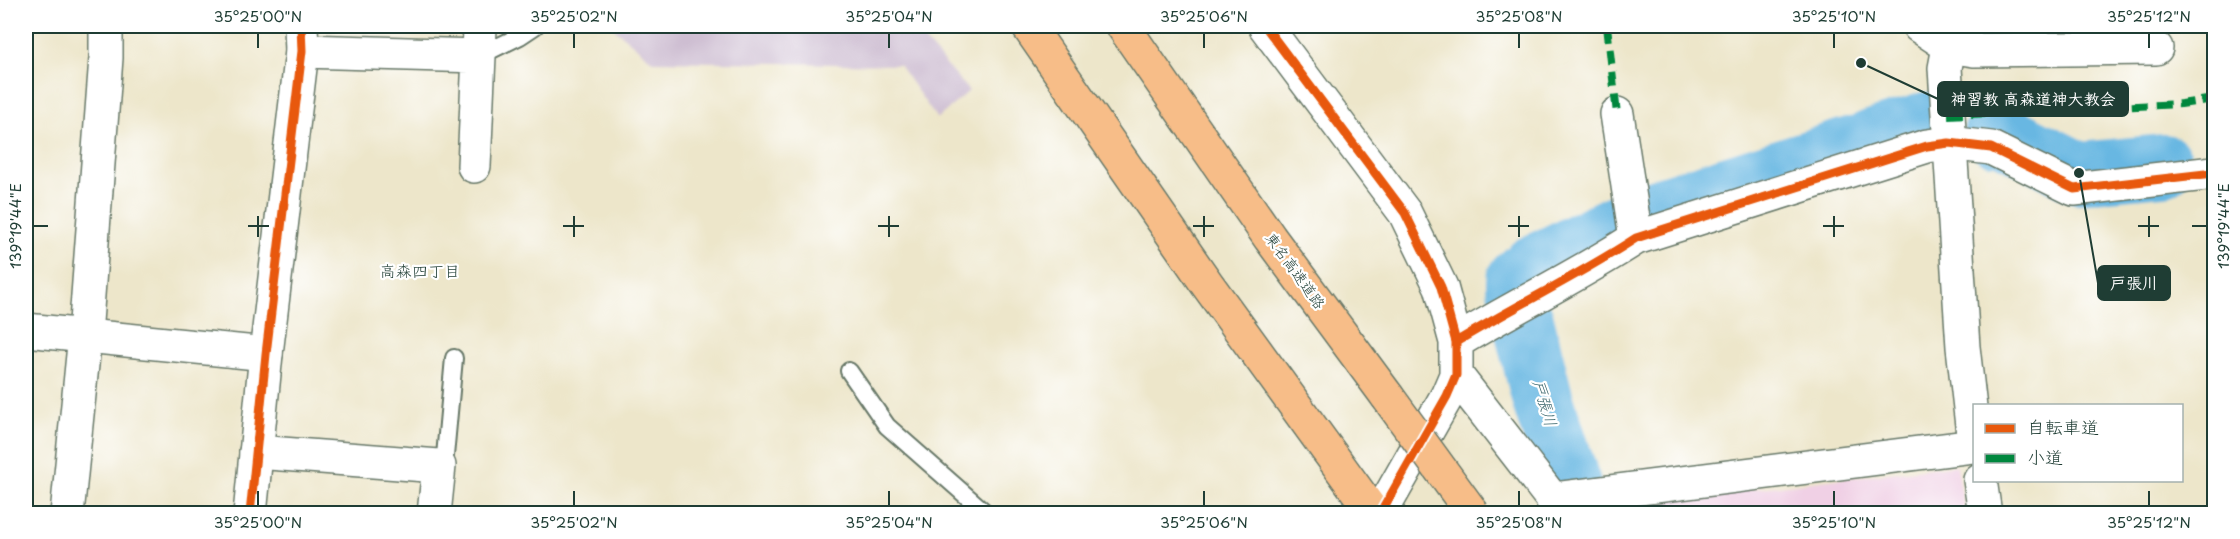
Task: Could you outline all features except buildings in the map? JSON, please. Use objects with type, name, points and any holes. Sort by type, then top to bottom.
[{"type":"highway","points":[[1028,26],[1207,284],[1374,513]]},
{"type":"highway","name":"東名高速道路","points":[[1123,26],[1270,238],[1473,513]]},
{"type":"street","points":[[67,513],[85,335],[106,58],[106,26]]},
{"type":"street","points":[[1265,26],[1405,213],[1441,287],[1456,342],[1456,375],[1447,396],[1380,513]]},
{"type":"street","points":[[1919,26],[1951,36],[1974,50],[2156,48]]},
{"type":"street","points":[[1951,36],[1945,68],[1949,143],[1963,347],[1973,436]]},
{"type":"street","points":[[250,513],[301,38],[479,41],[474,166]]},
{"type":"street","points":[[1617,114],[1636,238]]},
{"type":"street","points":[[1456,342],[1502,314],[1605,258],[1636,238],[1927,146],[1949,143],[1991,148],[2074,189],[2214,173]]},
{"type":"street","points":[[26,330],[266,354]]},
{"type":"street","points":[[1456,375],[1558,506],[1973,445]]},
{"type":"street","points":[[256,452],[439,466],[434,513]]},
{"type":"street","points":[[1980,482],[1985,513]]},
{"type":"lane","points":[[479,41],[520,36],[535,26]]},
{"type":"lane","points":[[439,466],[445,456],[454,358]]},
{"type":"lane","points":[[849,371],[886,426],[987,513]]},
{"type":"shaded area","points":[[611,26],[912,26],[969,91],[937,119],[899,65],[653,61]]},
{"type":"shaded area","points":[[1957,465],[1965,513],[1612,514],[1615,505]]},
{"type":"waterway","name":"戸張川","points":[[1871,141],[1927,123]]},
{"type":"waterway","name":"戸張川","points":[[1994,134],[2002,134],[2079,173],[2163,165]]},
{"type":"waterway","name":"戸張川","points":[[1641,214],[1850,148]]},
{"type":"waterway","name":"戸張川","points":[[1517,286],[1517,280],[1533,266],[1617,225]]},
{"type":"waterway","name":"戸張川","points":[[1523,320],[1543,401],[1570,484]]},
{"type":"marked path","points":[[1607,26],[1617,114]]},
{"type":"marked path","points":[[1948,115],[2181,104],[2214,99]]},
{"type":"cycle path","points":[[250,514],[266,354],[302,51],[301,26]]},
{"type":"cycle path","points":[[1265,26],[1405,213],[1441,287],[1456,342],[1456,375],[1447,396],[1380,514]]},
{"type":"cycle path","points":[[1456,342],[1636,238],[1927,146],[1949,143],[1991,148],[2074,189],[2214,173]]},
{"type":"place","name":"神習教 高森道神大教会","points":[[1861,63]]},
{"type":"place","name":"戸張川","points":[[2079,173]]},
{"type":"district","name":"高森四丁目","points":[[420,271]]}]
